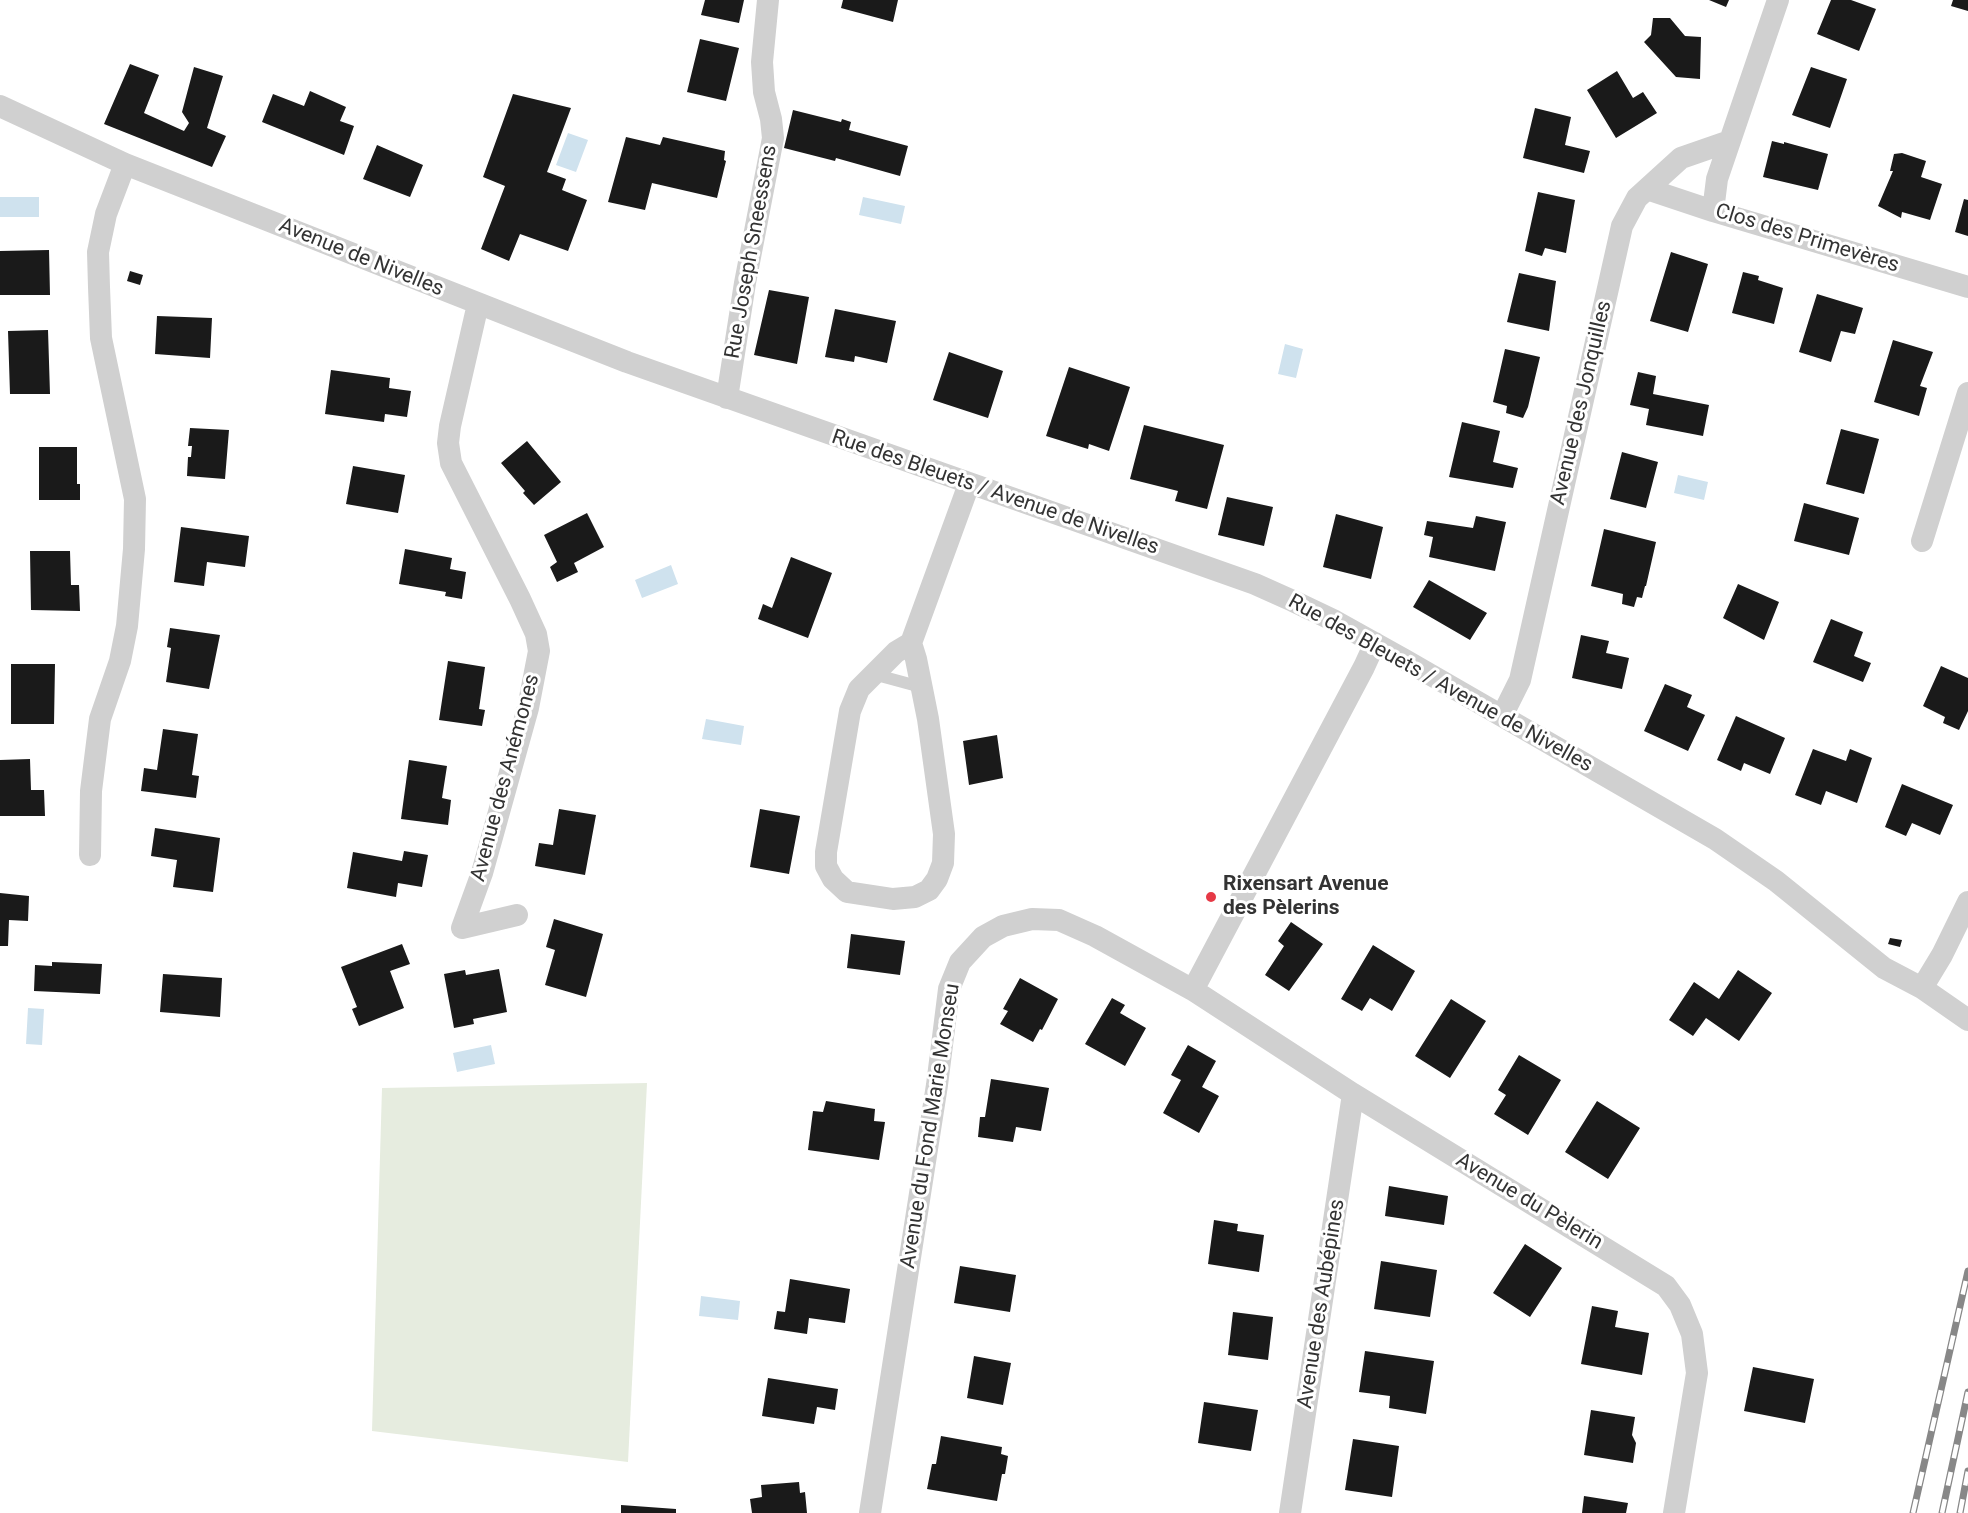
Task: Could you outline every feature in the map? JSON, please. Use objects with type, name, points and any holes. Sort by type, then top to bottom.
[{"type":"street","name":"Rue Joseph Sneessens","points":[[727,398],[745,283],[773,138],[764,92],[762,62],[768,0]]},
{"type":"street","points":[[1713,211],[1717,178],[1778,0]]},
{"type":"street","name":"Avenue de Nivelles","points":[[0,106],[125,164],[478,304],[727,398]]},
{"type":"street","name":"Avenue des Jonquilles","points":[[1502,716],[1520,680],[1622,226],[1631,209],[1647,189],[1681,158],[1730,141]]},
{"type":"street","points":[[90,855],[91,791],[100,719],[120,660],[128,626],[134,549],[135,499],[101,338],[98,252],[106,214],[125,164]]},
{"type":"street","name":"Clos des Primevères","points":[[1647,189],[1968,287]]},
{"type":"street","name":"Avenue des Anémones","points":[[478,304],[447,443],[451,463],[520,599],[536,634],[539,651],[523,729],[482,873],[462,928],[517,915]]},
{"type":"street","points":[[1922,541],[1968,393]]},
{"type":"street","name":"Rue des Bleuets / Avenue de Nivelles","points":[[727,398],[1255,584],[1335,621],[1715,839],[1776,881],[1884,968],[1922,988],[1968,1020]]},
{"type":"street","points":[[911,643],[896,652],[859,689],[850,711],[826,852],[826,866],[833,879],[847,892],[893,899],[915,897],[929,890],[937,879],[943,863],[944,834],[928,719],[911,643],[969,484]]},
{"type":"street","points":[[1192,990],[1364,667],[1374,643]]},
{"type":"street","points":[[1922,988],[1942,955],[1968,902]]},
{"type":"street","name":"Avenue du Fond Marie Monseu","points":[[870,1513],[937,1085],[949,989],[960,962],[983,937],[1003,926],[1032,919],[1059,920],[1095,936],[1192,990]]},
{"type":"street","name":"Avenue du Pèlerin","points":[[1192,990],[1353,1094],[1666,1286],[1680,1305],[1692,1334],[1697,1373],[1674,1513]]},
{"type":"street","name":"Avenue des Aubépines","points":[[1290,1513],[1353,1094]]},
{"type":"lane","points":[[873,674],[921,687]]},
{"type":"shaded area","points":[[647,1083],[628,1462],[372,1431],[382,1088]]},
{"type":"water","points":[[568,133],[588,140],[576,172],[556,165]]},
{"type":"water","points":[[0,197],[39,197],[39,217],[0,217]]},
{"type":"water","points":[[863,197],[905,206],[901,224],[859,215]]},
{"type":"water","points":[[1285,344],[1303,349],[1296,378],[1278,374]]},
{"type":"water","points":[[1678,475],[1708,482],[1704,500],[1674,493]]},
{"type":"water","points":[[671,565],[678,584],[642,598],[635,580]]},
{"type":"water","points":[[706,719],[744,726],[741,745],[702,739]]},
{"type":"water","points":[[28,1008],[44,1009],[42,1045],[26,1044]]},
{"type":"water","points":[[491,1045],[495,1064],[457,1072],[453,1053]]},
{"type":"water","points":[[701,1296],[740,1301],[738,1320],[699,1316]]},
{"type":"building","points":[[705,0],[744,0],[739,23],[701,15]]},
{"type":"building","points":[[843,0],[898,0],[893,22],[841,8]]},
{"type":"building","points":[[1709,0],[1729,0],[1726,7]]},
{"type":"building","points":[[1831,0],[1851,0],[1876,9],[1859,51],[1817,34]]},
{"type":"building","points":[[1953,0],[1968,0],[1968,11],[1951,6]]},
{"type":"building","points":[[1653,18],[1670,18],[1685,36],[1701,37],[1700,79],[1676,77],[1644,42],[1651,35]]},
{"type":"building","points":[[700,39],[739,48],[726,101],[687,92]]},
{"type":"building","points":[[130,64],[159,75],[144,113],[184,131],[189,123],[182,112],[194,67],[223,76],[207,128],[226,136],[212,167],[104,124]]},
{"type":"building","points":[[1811,67],[1847,79],[1830,128],[1792,115]]},
{"type":"building","points":[[1617,71],[1633,98],[1643,92],[1657,113],[1616,138],[1587,90]]},
{"type":"building","points":[[310,91],[346,107],[340,121],[354,126],[344,155],[262,122],[273,94],[304,106]]},
{"type":"building","points":[[513,94],[571,108],[547,172],[566,179],[562,190],[587,200],[568,251],[520,234],[509,261],[481,249],[505,186],[483,177]]},
{"type":"building","points":[[1535,108],[1571,117],[1565,145],[1590,151],[1584,173],[1523,158]]},
{"type":"building","points":[[793,110],[841,122],[842,119],[851,122],[849,130],[908,146],[900,176],[836,158],[835,161],[784,148]]},
{"type":"building","points":[[626,137],[660,145],[663,137],[725,151],[724,160],[726,161],[717,198],[652,183],[645,210],[608,202]]},
{"type":"building","points":[[1772,141],[1828,154],[1818,190],[1763,177]]},
{"type":"building","points":[[377,145],[423,165],[410,197],[363,179]]},
{"type":"building","points":[[1902,153],[1926,161],[1921,177],[1942,184],[1930,220],[1902,212],[1901,218],[1878,206],[1893,171],[1890,171],[1894,154]]},
{"type":"building","points":[[1538,192],[1575,200],[1566,253],[1545,248],[1542,256],[1525,251]]},
{"type":"building","points":[[1964,199],[1968,200],[1968,236],[1955,232]]},
{"type":"building","points":[[49,250],[50,295],[0,295],[0,251]]},
{"type":"building","points":[[1671,252],[1708,264],[1688,332],[1650,321]]},
{"type":"building","points":[[130,271],[143,275],[140,285],[127,281]]},
{"type":"building","points":[[1743,272],[1759,276],[1758,280],[1783,288],[1774,324],[1732,313]]},
{"type":"building","points":[[1519,273],[1556,281],[1549,331],[1507,322]]},
{"type":"building","points":[[769,290],[809,297],[797,364],[754,355]]},
{"type":"building","points":[[1817,294],[1863,308],[1855,334],[1841,331],[1831,362],[1799,352]]},
{"type":"building","points":[[835,309],[896,321],[887,363],[855,356],[854,362],[825,357]]},
{"type":"building","points":[[157,316],[212,318],[210,358],[155,354]]},
{"type":"building","points":[[48,330],[50,394],[10,394],[8,331]]},
{"type":"building","points":[[1893,340],[1933,352],[1920,386],[1927,388],[1919,416],[1874,402]]},
{"type":"building","points":[[1505,349],[1540,357],[1528,407],[1523,418],[1506,413],[1507,406],[1493,402]]},
{"type":"building","points":[[949,352],[1003,371],[988,418],[933,400]]},
{"type":"building","points":[[1069,367],[1130,387],[1109,451],[1089,444],[1088,449],[1046,436]]},
{"type":"building","points":[[331,370],[390,378],[389,388],[411,391],[407,417],[385,414],[384,422],[325,414]]},
{"type":"building","points":[[1638,372],[1656,376],[1653,394],[1709,405],[1703,436],[1646,425],[1649,409],[1630,405]]},
{"type":"building","points":[[1462,422],[1500,431],[1493,462],[1518,468],[1513,488],[1449,477]]},
{"type":"building","points":[[1144,425],[1224,445],[1207,509],[1175,501],[1178,491],[1130,479]]},
{"type":"building","points":[[190,428],[229,430],[225,479],[187,476],[188,457],[191,457],[192,446],[188,446]]},
{"type":"building","points":[[1841,429],[1879,439],[1864,494],[1826,484]]},
{"type":"building","points":[[527,441],[561,482],[534,505],[501,463]]},
{"type":"building","points":[[39,447],[77,447],[77,484],[80,484],[80,500],[39,500]]},
{"type":"building","points":[[1622,452],[1658,462],[1646,508],[1610,499]]},
{"type":"building","points":[[353,466],[405,475],[398,513],[346,504]]},
{"type":"building","points":[[1227,497],[1273,507],[1264,546],[1218,535]]},
{"type":"building","points":[[1804,503],[1859,518],[1849,555],[1794,541]]},
{"type":"building","points":[[587,513],[604,547],[574,563],[578,572],[557,582],[550,567],[557,562],[544,535]]},
{"type":"building","points":[[1336,514],[1383,527],[1371,579],[1323,567]]},
{"type":"building","points":[[1476,516],[1506,522],[1495,571],[1429,557],[1433,537],[1424,535],[1427,521],[1473,528]]},
{"type":"building","points":[[181,527],[249,536],[245,567],[207,562],[204,586],[174,582]]},
{"type":"building","points":[[1604,529],[1656,542],[1642,598],[1637,597],[1634,607],[1622,604],[1623,594],[1591,586]]},
{"type":"building","points":[[405,549],[452,558],[450,569],[466,572],[462,599],[445,596],[446,592],[399,584]]},
{"type":"building","points":[[30,551],[70,551],[71,585],[79,585],[80,611],[31,610]]},
{"type":"building","points":[[791,557],[832,573],[808,638],[758,619],[763,604],[772,608]]},
{"type":"building","points":[[1429,580],[1487,613],[1470,640],[1413,607]]},
{"type":"building","points":[[1738,584],[1779,602],[1764,640],[1723,618]]},
{"type":"building","points":[[1831,619],[1863,632],[1854,656],[1871,663],[1863,682],[1813,662]]},
{"type":"building","points":[[170,628],[220,635],[209,689],[166,682],[171,648],[167,647]]},
{"type":"building","points":[[1581,635],[1609,641],[1606,653],[1629,658],[1622,689],[1572,678]]},
{"type":"building","points":[[448,661],[485,667],[479,709],[485,710],[482,726],[439,720]]},
{"type":"building","points":[[11,664],[55,664],[54,724],[11,724]]},
{"type":"building","points":[[1941,666],[1968,678],[1968,711],[1959,730],[1943,723],[1945,717],[1923,706]]},
{"type":"building","points":[[1665,684],[1692,695],[1687,707],[1705,715],[1688,751],[1644,731]]},
{"type":"building","points":[[1736,716],[1785,738],[1770,774],[1744,763],[1741,771],[1717,760]]},
{"type":"building","points":[[163,729],[198,734],[192,775],[199,776],[196,798],[141,791],[144,768],[157,770]]},
{"type":"building","points":[[997,735],[1003,778],[969,785],[963,741]]},
{"type":"building","points":[[1813,749],[1846,761],[1850,749],[1872,758],[1857,803],[1826,791],[1821,805],[1795,795]]},
{"type":"building","points":[[30,759],[31,790],[44,790],[45,816],[0,816],[0,760]]},
{"type":"building","points":[[409,760],[447,766],[442,798],[451,800],[448,825],[401,819]]},
{"type":"building","points":[[1902,784],[1953,805],[1940,835],[1912,823],[1906,836],[1885,827]]},
{"type":"building","points":[[559,809],[596,815],[585,875],[535,866],[539,843],[553,845]]},
{"type":"building","points":[[760,809],[800,816],[789,874],[750,867]]},
{"type":"building","points":[[155,828],[220,838],[213,892],[173,887],[177,860],[151,856]]},
{"type":"building","points":[[404,851],[428,855],[422,887],[398,883],[396,897],[347,888],[353,852],[402,861]]},
{"type":"building","points":[[0,893],[29,896],[28,921],[9,920],[8,946],[0,946]]},
{"type":"building","points":[[554,919],[603,934],[586,997],[545,985],[555,950],[546,947]]},
{"type":"building","points":[[1291,922],[1323,944],[1289,991],[1265,975],[1284,946],[1278,941]]},
{"type":"building","points":[[851,934],[905,941],[900,975],[847,968]]},
{"type":"building","points":[[1890,938],[1902,940],[1900,947],[1888,944]]},
{"type":"building","points":[[402,944],[410,964],[390,971],[404,1008],[359,1026],[352,1009],[357,1007],[341,967]]},
{"type":"building","points":[[1373,945],[1415,971],[1392,1011],[1370,998],[1362,1011],[1341,999]]},
{"type":"building","points":[[52,962],[102,964],[100,994],[34,991],[35,965],[52,966]]},
{"type":"building","points":[[499,969],[507,1012],[473,1019],[474,1024],[454,1028],[444,974],[465,970],[466,975]]},
{"type":"building","points":[[1738,970],[1772,993],[1739,1041],[1706,1018],[1693,1036],[1669,1020],[1694,982],[1719,999]]},
{"type":"building","points":[[163,974],[222,978],[220,1017],[160,1012]]},
{"type":"building","points":[[1020,978],[1058,999],[1033,1042],[1000,1024],[1008,1011],[1003,1009]]},
{"type":"building","points":[[1112,998],[1125,1005],[1120,1013],[1146,1028],[1125,1066],[1085,1044]]},
{"type":"building","points":[[1451,999],[1486,1021],[1450,1078],[1415,1056]]},
{"type":"building","points":[[1188,1045],[1216,1061],[1202,1087],[1219,1096],[1199,1133],[1163,1113],[1181,1080],[1171,1075]]},
{"type":"building","points":[[1519,1055],[1561,1080],[1528,1135],[1494,1114],[1506,1095],[1498,1090]]},
{"type":"building","points":[[991,1079],[1049,1088],[1041,1131],[1016,1127],[1013,1142],[978,1137],[980,1117],[985,1117]]},
{"type":"building","points":[[826,1101],[875,1109],[874,1121],[885,1122],[879,1160],[808,1150],[813,1111],[823,1112]]},
{"type":"building","points":[[1597,1101],[1640,1128],[1608,1179],[1565,1152]]},
{"type":"building","points":[[1389,1186],[1448,1196],[1444,1225],[1385,1216]]},
{"type":"building","points":[[1214,1220],[1238,1224],[1237,1231],[1264,1235],[1259,1272],[1208,1264]]},
{"type":"building","points":[[1525,1244],[1562,1268],[1530,1317],[1493,1293]]},
{"type":"building","points":[[1381,1261],[1437,1270],[1430,1317],[1374,1309]]},
{"type":"building","points":[[960,1266],[1016,1275],[1010,1312],[954,1303]]},
{"type":"building","points":[[790,1279],[850,1289],[845,1323],[809,1318],[807,1334],[774,1329],[777,1311],[785,1312]]},
{"type":"building","points":[[1592,1306],[1618,1311],[1615,1327],[1649,1333],[1642,1375],[1581,1364]]},
{"type":"building","points":[[1233,1312],[1273,1317],[1268,1360],[1228,1355]]},
{"type":"building","points":[[1365,1351],[1434,1361],[1426,1414],[1389,1408],[1390,1396],[1359,1392]]},
{"type":"building","points":[[974,1356],[1011,1363],[1003,1405],[967,1398]]},
{"type":"building","points":[[1753,1367],[1814,1379],[1805,1423],[1744,1411]]},
{"type":"building","points":[[768,1378],[838,1389],[835,1410],[817,1407],[814,1424],[762,1416]]},
{"type":"building","points":[[1204,1402],[1258,1410],[1251,1451],[1198,1443]]},
{"type":"building","points":[[1591,1410],[1635,1417],[1632,1435],[1636,1443],[1633,1463],[1584,1455]]},
{"type":"building","points":[[941,1436],[1002,1447],[1001,1454],[1008,1456],[997,1501],[927,1489],[932,1464],[936,1464]]},
{"type":"building","points":[[1353,1439],[1399,1446],[1392,1497],[1345,1490]]},
{"type":"building","points":[[799,1482],[800,1493],[805,1492],[807,1513],[752,1513],[750,1499],[762,1497],[761,1485]]},
{"type":"building","points":[[1584,1496],[1628,1503],[1626,1513],[1582,1513]]},
{"type":"building","points":[[621,1505],[676,1509],[676,1513],[621,1513]]},
{"type":"railway","points":[[1913,1513],[1968,1271]]},
{"type":"railway","points":[[1942,1513],[1968,1392]]},
{"type":"railway","points":[[1960,1513],[1968,1471]]},
{"type":"place","name":"Rixensart Avenue des Pèlerins","points":[[1211,897]]}]
